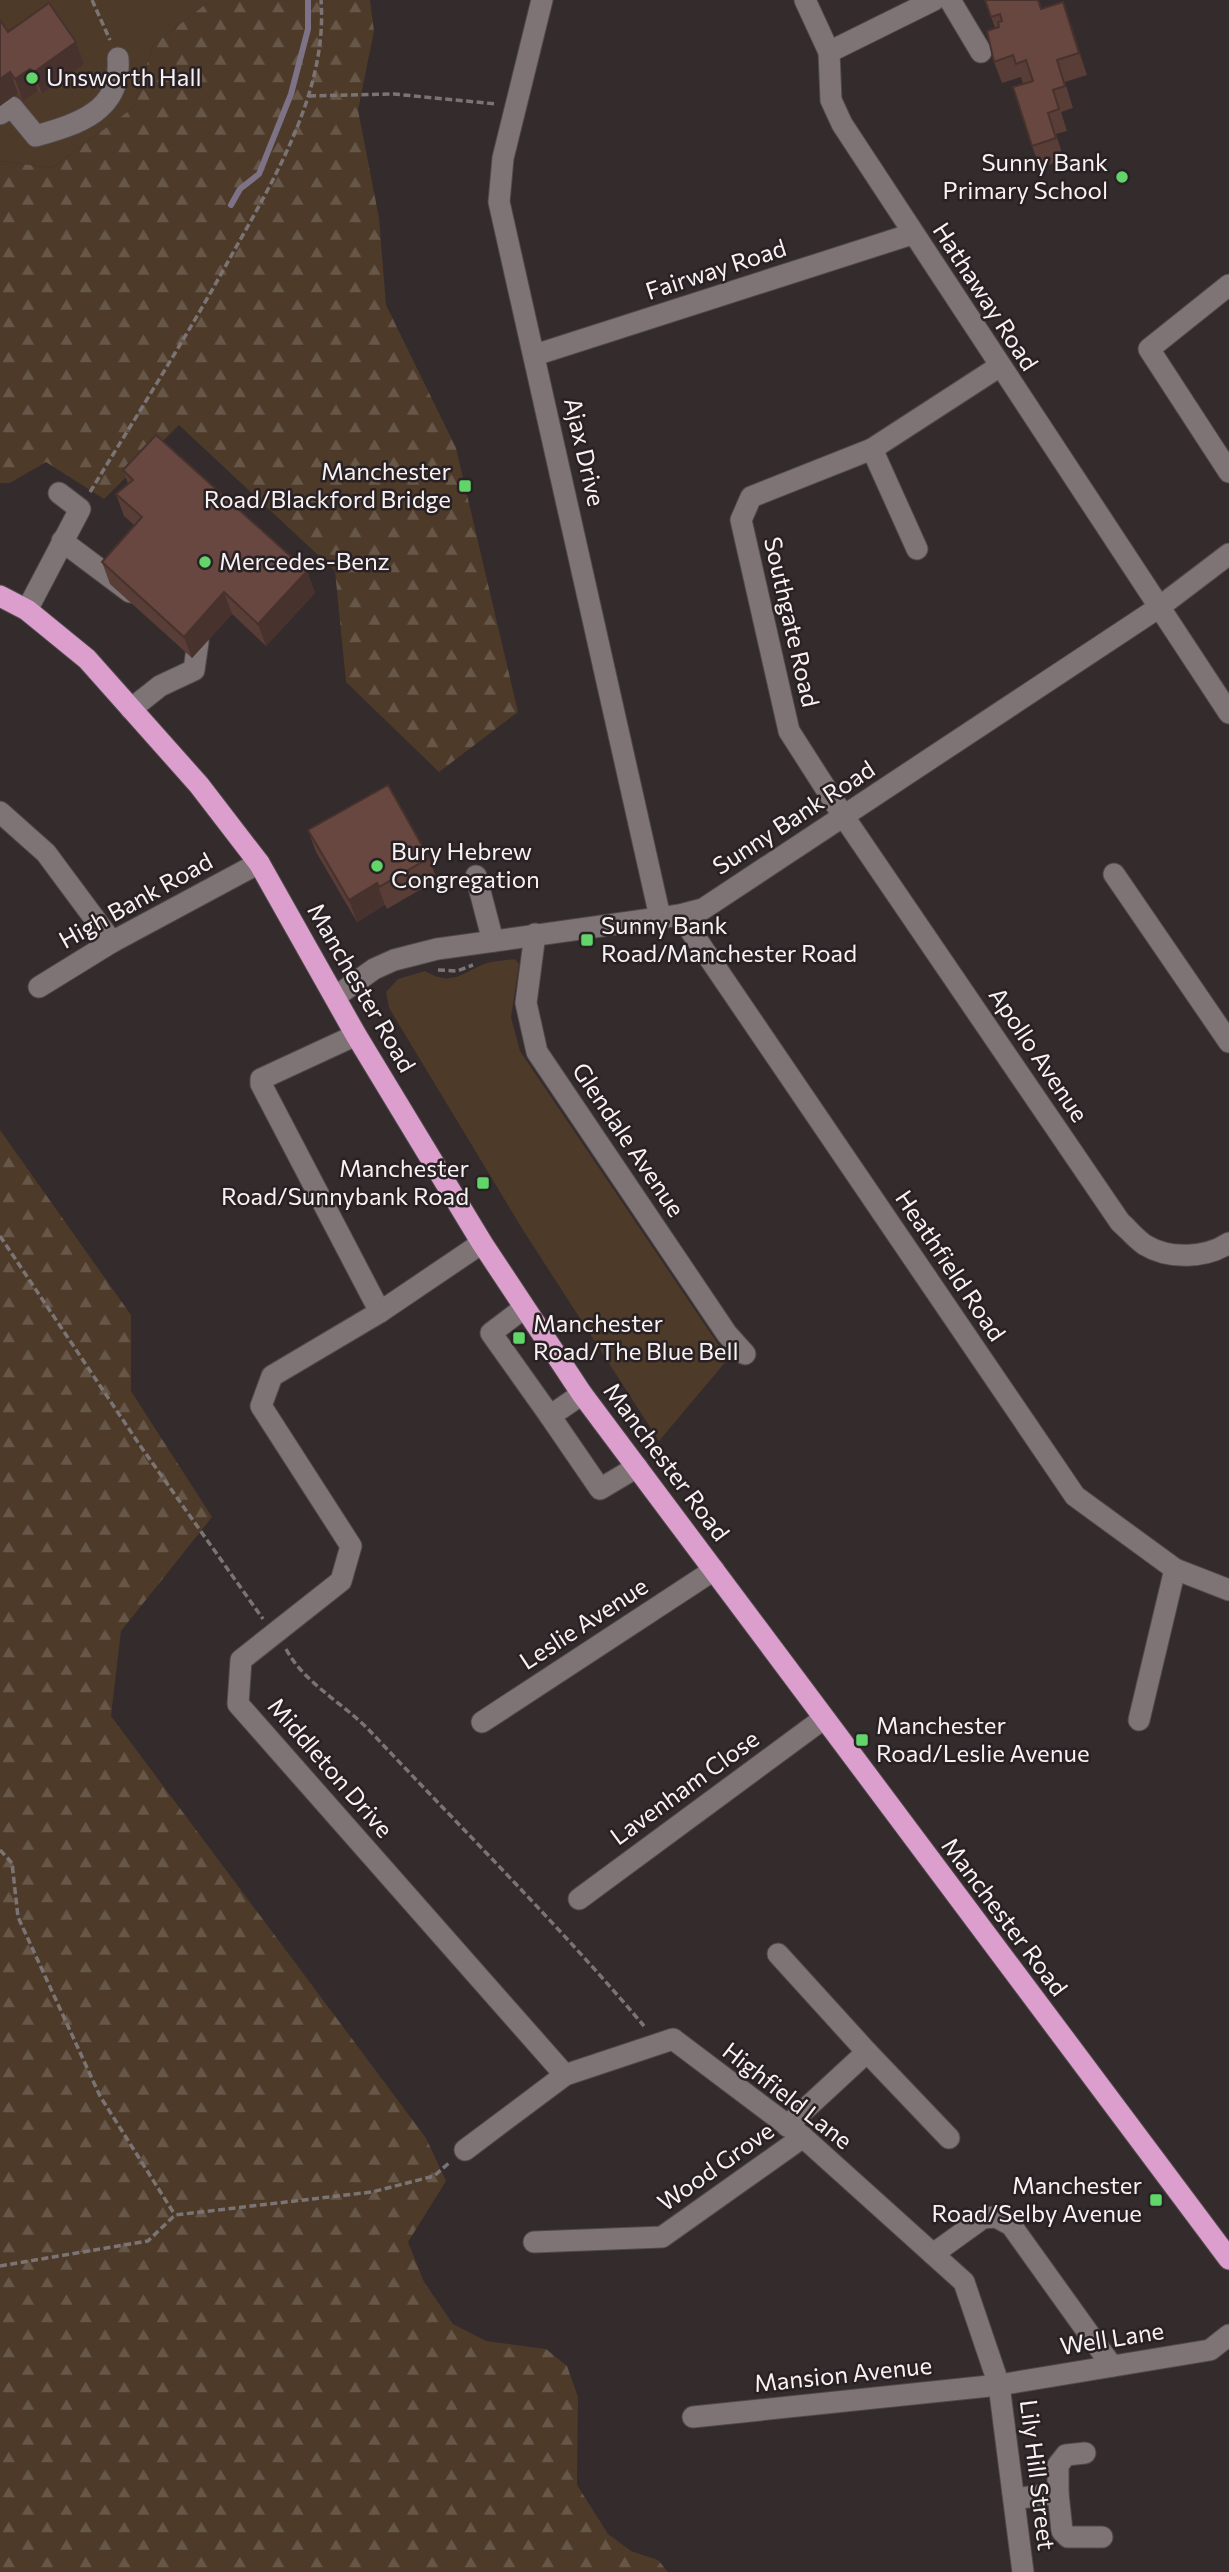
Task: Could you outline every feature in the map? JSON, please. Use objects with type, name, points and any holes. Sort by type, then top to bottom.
[{"type":"highway","name":"Manchester Road","points":[[0,596],[27,610],[87,659],[199,785],[258,863],[356,1035],[482,1243],[582,1394],[822,1719],[1229,2259]]},
{"type":"street","name":"Ajax Drive","points":[[542,0],[503,158],[499,202],[670,916]]},
{"type":"street","name":"Hathaway Road","points":[[806,0],[829,52],[831,100],[842,124],[1229,713]]},
{"type":"street","points":[[829,52],[934,0]]},
{"type":"street","points":[[950,0],[981,51]]},
{"type":"street","points":[[0,114],[12,107],[36,136],[69,127],[111,98],[119,75],[118,58]]},
{"type":"street","name":"Fairway Road","points":[[535,355],[912,234]]},
{"type":"street","points":[[1229,285],[1149,349],[1229,472]]},
{"type":"street","name":"Southgate Road","points":[[844,817],[789,731],[741,520],[751,497],[873,449],[1000,366]]},
{"type":"street","points":[[873,449],[917,549]]},
{"type":"street","points":[[27,610],[79,509],[59,493]]},
{"type":"street","points":[[62,541],[146,603]]},
{"type":"street","name":"Sunny Bank Road","points":[[335,997],[374,969],[421,953],[703,909],[1158,608],[1229,554]]},
{"type":"street","points":[[131,709],[160,686],[194,670],[198,642],[167,619]]},
{"type":"street","points":[[0,812],[46,853],[112,942]]},
{"type":"street","name":"Apollo Avenue","points":[[844,817],[1120,1222],[1145,1245],[1178,1255],[1214,1252],[1229,1243]]},
{"type":"street","name":"High Bank Road","points":[[39,987],[112,942],[258,863]]},
{"type":"street","points":[[1114,873],[1229,1042]]},
{"type":"street","points":[[476,876],[491,941],[478,961]]},
{"type":"street","name":"Heathfield Road","points":[[670,916],[1075,1496],[1175,1569],[1229,1590]]},
{"type":"street","name":"Glendale Avenue","points":[[536,934],[526,1003],[537,1052],[727,1334],[745,1354]]},
{"type":"street","points":[[421,953],[437,970]]},
{"type":"street","points":[[356,1035],[261,1079],[265,1096],[308,1170],[322,1205],[380,1312]]},
{"type":"street","name":"Middleton Drive","points":[[482,1243],[380,1312],[272,1376],[261,1406],[351,1546],[341,1581],[240,1660],[238,1704],[565,2075]]},
{"type":"street","points":[[524,1308],[491,1333],[600,1489],[637,1467]]},
{"type":"street","points":[[550,1416],[582,1394]]},
{"type":"street","points":[[1139,1720],[1175,1569]]},
{"type":"street","name":"Leslie Avenue","points":[[482,1722],[714,1570]]},
{"type":"street","name":"Lavenham Close","points":[[579,1899],[822,1719]]},
{"type":"street","points":[[778,1954],[949,2138]]},
{"type":"street","name":"Highfield Lane","points":[[659,2044],[673,2039],[795,2132],[964,2282],[999,2385]]},
{"type":"street","points":[[465,2150],[565,2075],[659,2044]]},
{"type":"street","name":"Wood Grove","points":[[534,2242],[662,2237],[795,2132],[867,2052]]},
{"type":"street","points":[[933,2254],[984,2218],[996,2217],[1011,2225],[1112,2366]]},
{"type":"street","name":"Well Lane","points":[[999,2385],[1210,2350],[1229,2334]]},
{"type":"street","name":"Mansion Avenue","points":[[693,2417],[999,2385]]},
{"type":"street","name":"Lily Hill Street","points":[[999,2385],[1023,2572]]},
{"type":"street","points":[[1084,2453],[1066,2455],[1058,2465],[1062,2531],[1068,2536],[1102,2537]]},
{"type":"street","points":[[1014,2499],[1058,2493]]},
{"type":"path","points":[[92,0],[118,58]]},
{"type":"path","points":[[79,509],[199,314],[265,195],[308,96],[323,28],[321,0]]},
{"type":"path","points":[[308,96],[394,94],[516,106]]},
{"type":"path","points":[[437,970],[457,971],[478,961]]},
{"type":"path","points":[[0,1236],[255,1612],[277,1631],[295,1666],[354,1714],[598,1973],[659,2044]]},
{"type":"path","points":[[0,1850],[12,1863],[18,1917],[100,2096],[175,2216]]},
{"type":"path","points":[[0,2266],[148,2241],[175,2216],[372,2192],[434,2176],[465,2150]]},
{"type":"green space","points":[[0,0],[211,0],[153,45],[134,107],[52,168],[0,161]]},
{"type":"green space","points":[[211,0],[370,0],[374,31],[358,110],[379,218],[386,305],[456,448],[518,712],[439,772],[346,682],[335,571],[179,425],[104,499],[46,462],[10,483],[0,483],[0,161],[52,168],[134,107],[153,45]]},
{"type":"green space","points":[[515,959],[519,964],[511,1017],[520,1051],[728,1359],[659,1441],[523,1230],[389,1008],[386,992],[398,979],[425,971],[435,976],[451,978],[487,963]]},
{"type":"green space","points":[[0,1130],[131,1315],[131,1391],[212,1517],[121,1631],[111,1716],[426,2138],[446,2181],[408,2242],[424,2282],[453,2324],[486,2341],[546,2349],[567,2366],[578,2397],[577,2485],[608,2534],[631,2551],[658,2560],[668,2572],[0,2572]]},
{"type":"building","points":[[985,0],[1038,0],[1041,9],[1063,2],[1079,53],[1057,60],[1065,86],[1053,90],[1059,109],[1048,113],[1056,138],[1032,146],[1013,87],[1033,81],[1026,60],[1016,64],[1013,55],[994,62],[987,31],[999,27],[998,22],[1002,21],[1000,14],[991,17]]},
{"type":"building","points":[[49,3],[76,42],[34,72],[30,69],[15,79],[10,72],[0,79],[0,20],[8,32]]},
{"type":"building","name":"Mercedes-Benz","points":[[156,435],[307,571],[258,624],[224,592],[184,637],[102,562],[142,517],[116,494],[133,480],[123,470]]},
{"type":"building","name":"Bury Hebrew Congregation","points":[[388,785],[429,858],[379,887],[377,883],[349,900],[308,830]]},
{"type":"waterway","points":[[231,205],[240,189],[259,174],[291,94],[308,29],[308,0]]},
{"type":"place","name":"Unsworth Hall","points":[[32,78]]},
{"type":"place","name":"Sunny Bank Primary School","points":[[1122,177]]},
{"type":"place","name":"Manchester Road/Blackford Bridge","points":[[465,486]]},
{"type":"place","name":"Mercedes-Benz","points":[[205,562]]},
{"type":"place","name":"Bury Hebrew Congregation","points":[[377,866]]},
{"type":"place","name":"Sunny Bank Road/Manchester Road","points":[[587,940]]},
{"type":"place","name":"Manchester Road/Sunnybank Road","points":[[483,1183]]},
{"type":"place","name":"Manchester Road/The Blue Bell","points":[[519,1338]]},
{"type":"place","name":"Manchester Road/Leslie Avenue","points":[[862,1740]]},
{"type":"place","name":"Manchester Road/Selby Avenue","points":[[1156,2200]]}]
